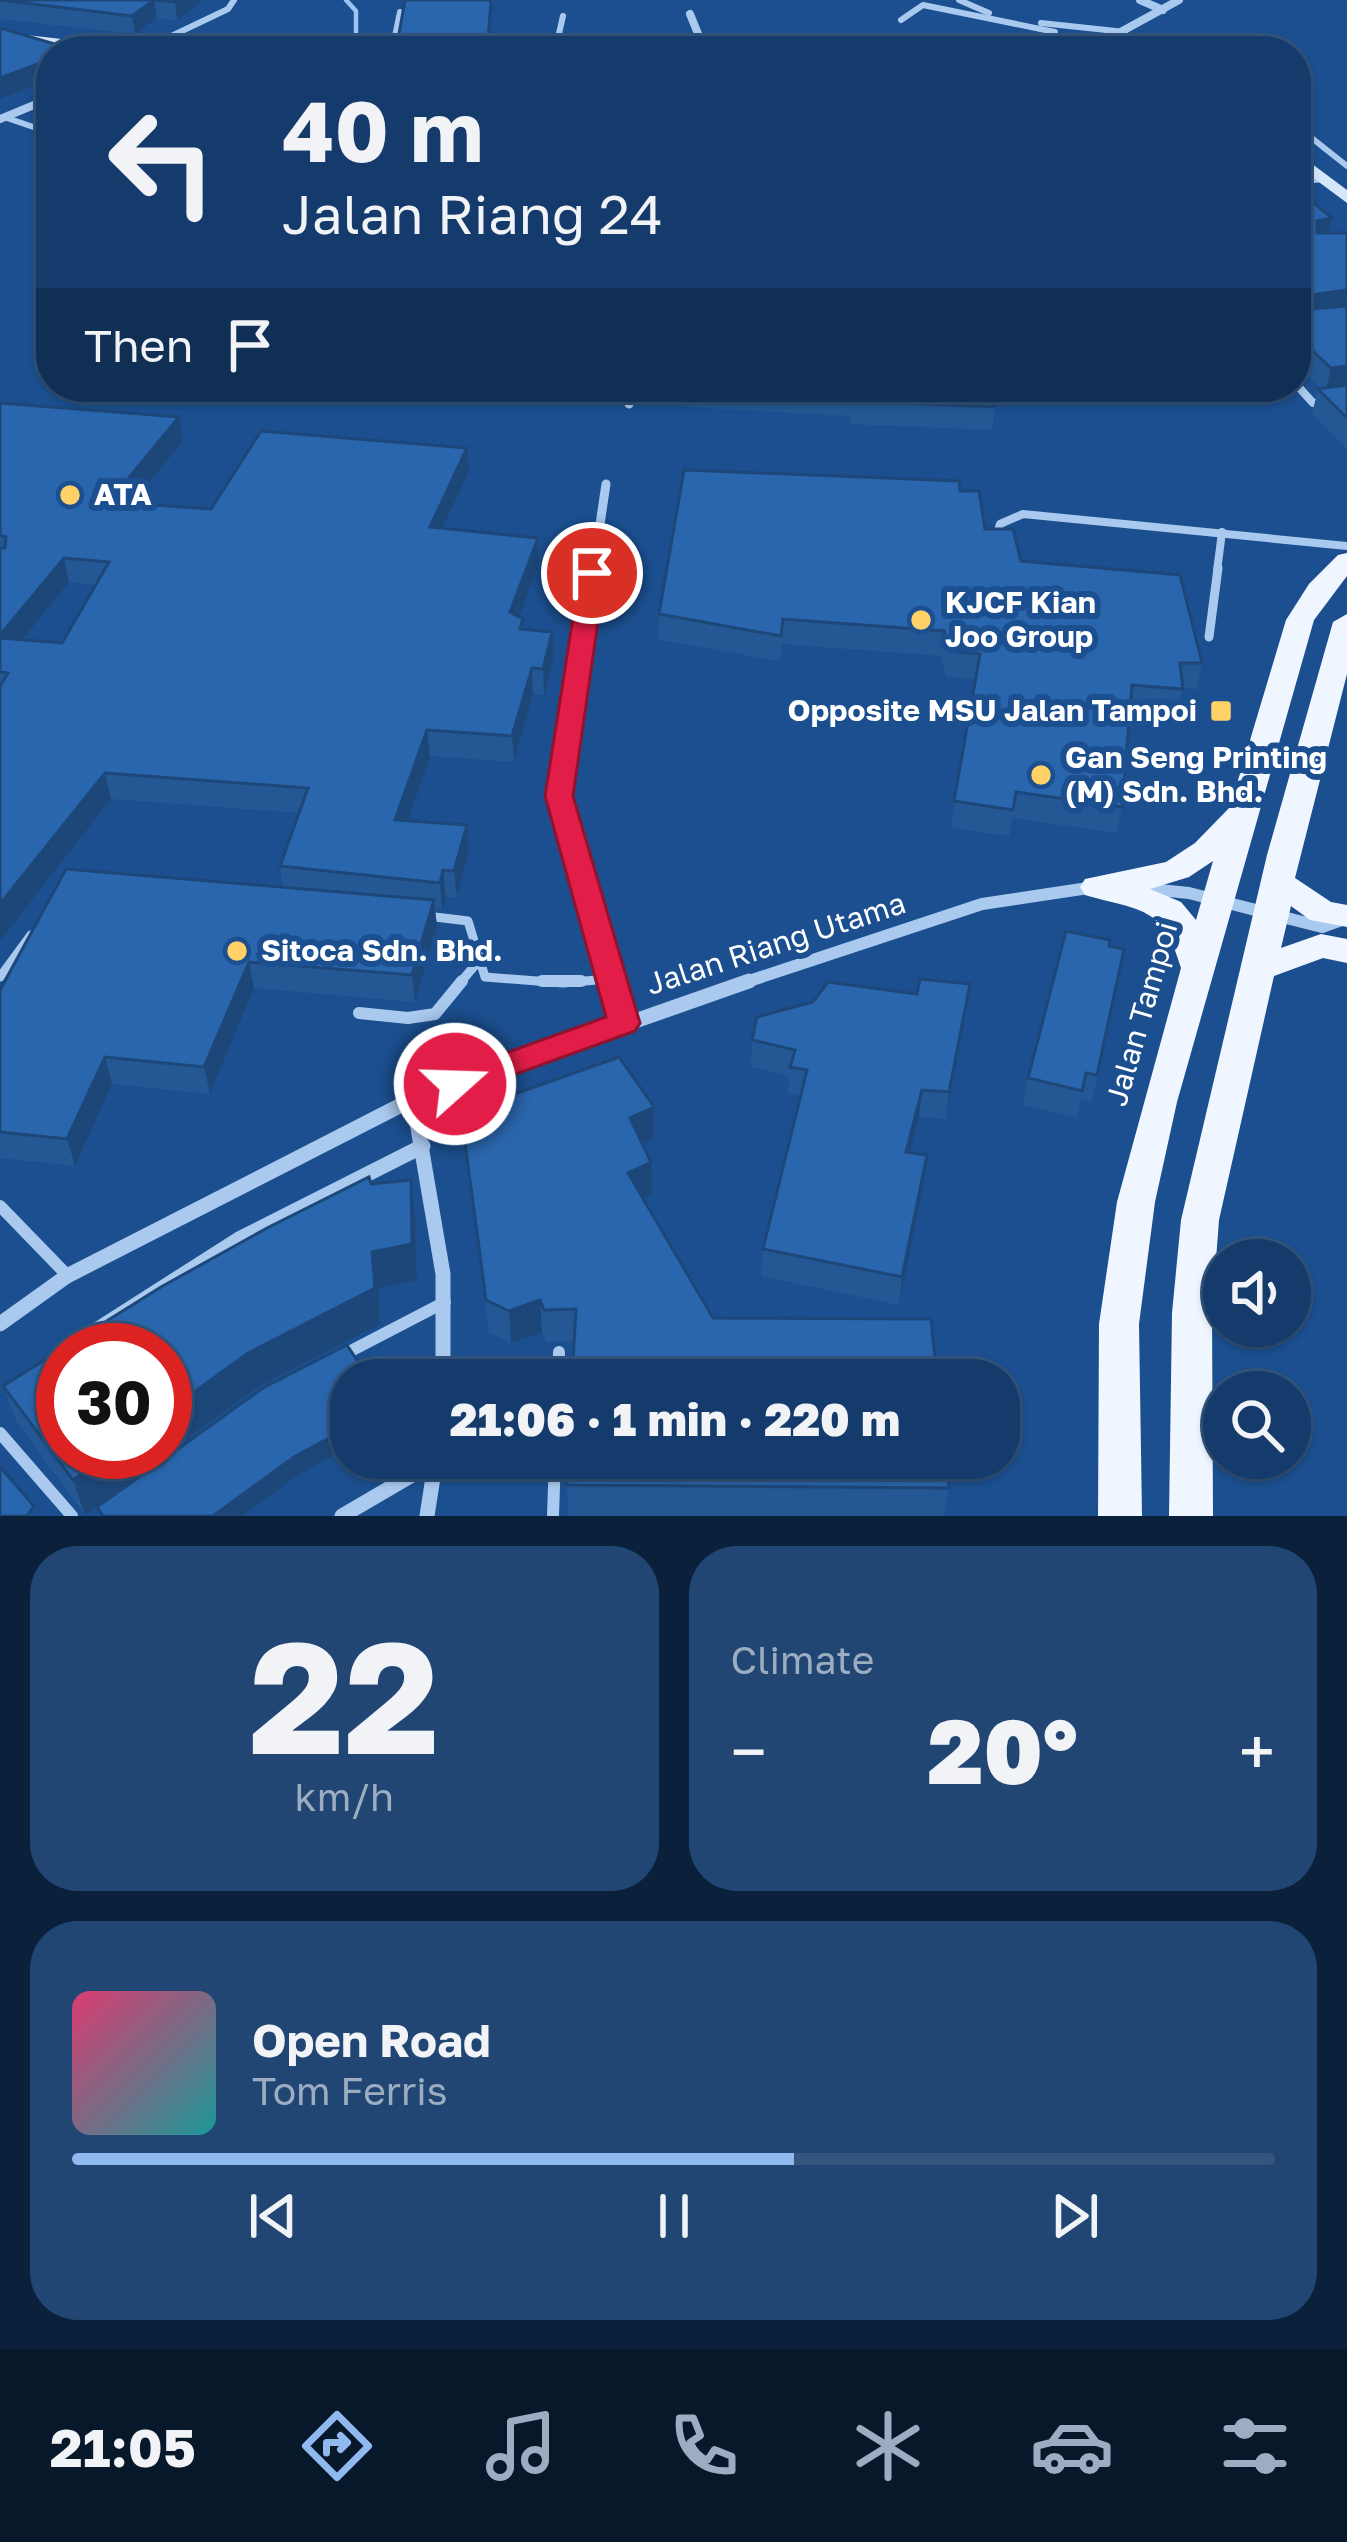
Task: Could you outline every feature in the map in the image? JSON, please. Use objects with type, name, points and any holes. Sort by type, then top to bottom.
[{"type":"main road","name":"Jalan Tampoi","points":[[1120,1516],[1119,1324],[1136,1202],[1241,812],[1300,620],[1319,590],[1347,561]]},
{"type":"main road","points":[[1191,1516],[1192,1313],[1200,1220],[1347,622]]},
{"type":"main road","points":[[1096,887],[1156,878],[1197,862],[1241,812]]},
{"type":"main road","points":[[1096,887],[1169,909],[1188,927],[1198,968]]},
{"type":"main road","points":[[1276,898],[1347,917]]},
{"type":"main road","points":[[1260,968],[1321,946],[1347,950]]},
{"type":"street","points":[[1140,0],[1163,10]]},
{"type":"street","points":[[1117,36],[1179,0]]},
{"type":"street","points":[[690,14],[699,36]]},
{"type":"street","points":[[0,36],[36,40]]},
{"type":"street","points":[[2,118],[36,104]]},
{"type":"street","points":[[1333,182],[1347,198]]},
{"type":"street","points":[[606,484],[559,796],[624,1023]]},
{"type":"street","name":"Jalan Riang Utama","points":[[0,1324],[67,1276],[413,1099],[624,1023],[982,904],[1096,887],[1172,890],[1220,901],[1276,898]]},
{"type":"street","points":[[413,1099],[442,1230],[444,1359]]},
{"type":"street","points":[[102,1323],[137,1297],[328,1190],[423,1146]]},
{"type":"street","points":[[342,1516],[403,1479]]},
{"type":"street","points":[[428,1516],[433,1479]]},
{"type":"lane","points":[[168,36],[227,9],[234,0]]},
{"type":"lane","points":[[959,0],[984,12],[1046,24],[1125,32]]},
{"type":"lane","points":[[901,20],[923,5],[1055,32],[1050,36]]},
{"type":"lane","points":[[395,36],[400,12]]},
{"type":"lane","points":[[558,36],[562,16]]},
{"type":"lane","points":[[2,118],[36,128]]},
{"type":"lane","points":[[1311,138],[1347,166]]},
{"type":"lane","points":[[1311,401],[1347,398]]},
{"type":"lane","points":[[994,542],[1000,524],[1023,514],[1347,546]]},
{"type":"lane","points":[[1209,637],[1222,532]]},
{"type":"lane","points":[[421,916],[468,921],[484,977],[507,982],[608,979]]},
{"type":"lane","points":[[0,977],[31,935]]},
{"type":"lane","points":[[359,1013],[408,1018],[435,1014],[477,963]]},
{"type":"lane","points":[[0,1206],[67,1276]]},
{"type":"lane","points":[[323,1365],[446,1302]]},
{"type":"lane","points":[[559,1352],[559,1359]]},
{"type":"lane","points":[[0,1433],[72,1516]]},
{"type":"lane","points":[[553,1516],[554,1479]]},
{"type":"building","points":[[0,0],[154,0],[132,16]]},
{"type":"building","points":[[405,0],[491,0],[488,36],[399,36]]},
{"type":"building","points":[[0,28],[36,39],[36,65],[0,78]]},
{"type":"building","points":[[1311,200],[1332,218],[1317,221],[1317,233],[1347,233],[1347,290],[1311,295]]},
{"type":"building","points":[[1347,306],[1347,366],[1331,368],[1311,349],[1311,309]]},
{"type":"building","points":[[1347,385],[1347,418],[1318,389]]},
{"type":"building","points":[[876,402],[994,402],[995,407]]},
{"type":"building","points":[[0,403],[179,417],[109,502],[211,509],[261,431],[467,448],[430,527],[538,538],[510,612],[523,619],[520,629],[552,632],[543,669],[532,668],[512,736],[427,730],[395,820],[467,825],[454,871],[443,870],[440,883],[280,866],[308,788],[105,773],[0,904],[0,686],[8,673],[0,672],[0,638],[62,643],[109,562],[64,558],[0,635],[0,548],[5,548],[6,537],[0,535]]},
{"type":"building","name":"KJCF Kian Joo Group","points":[[684,470],[959,481],[960,491],[979,491],[985,529],[1013,529],[1021,561],[1180,575],[1202,663],[1180,663],[1183,689],[1132,685],[1122,807],[1016,792],[1013,810],[954,801],[980,654],[949,651],[944,631],[783,619],[781,636],[659,614]]},
{"type":"building","points":[[66,869],[434,900],[412,975],[249,962],[204,1067],[105,1057],[67,1139],[0,1132],[0,990]]},
{"type":"building","points":[[1066,931],[1110,940],[1109,946],[1124,949],[1097,1075],[1086,1073],[1082,1091],[1028,1078]]},
{"type":"building","points":[[920,979],[970,984],[949,1092],[922,1090],[906,1152],[927,1155],[902,1277],[763,1249],[807,1070],[790,1067],[795,1050],[752,1040],[757,1017],[813,1002],[828,982],[917,994]]},
{"type":"building","points":[[619,1057],[654,1107],[630,1118],[651,1162],[628,1173],[713,1318],[931,1319],[935,1359],[573,1359],[576,1309],[544,1310],[540,1300],[509,1311],[486,1300],[461,1113]]},
{"type":"building","points":[[369,1177],[371,1184],[411,1180],[412,1244],[372,1252],[375,1288],[248,1353],[192,1393],[192,1323],[104,1323],[161,1287]]},
{"type":"building","points":[[347,1345],[356,1359],[330,1359],[330,1437],[294,1457],[213,1516],[103,1516],[97,1507],[136,1479],[192,1479],[192,1439],[263,1388]]},
{"type":"building","points":[[36,1365],[36,1430],[3,1386]]},
{"type":"building","points":[[0,1467],[34,1506],[27,1516],[0,1516]]},
{"type":"building","points":[[567,1479],[948,1479],[949,1488],[567,1485]]},
{"type":"waterway","points":[[346,0],[356,11],[356,36]]},
{"type":"place","name":"ATA","points":[[70,495]]},
{"type":"place","name":"KJCF Kian Joo Group","points":[[921,620]]},
{"type":"place","name":"Opposite MSU Jalan Tampoi","points":[[1221,711]]},
{"type":"place","name":"Gan Seng Printing (M) Sdn. Bhd.","points":[[1041,775]]},
{"type":"place","name":"Sitoca Sdn. Bhd.","points":[[237,951]]},
{"type":"route","points":[[455,1084],[624,1023],[559,796],[592,573]]}]
